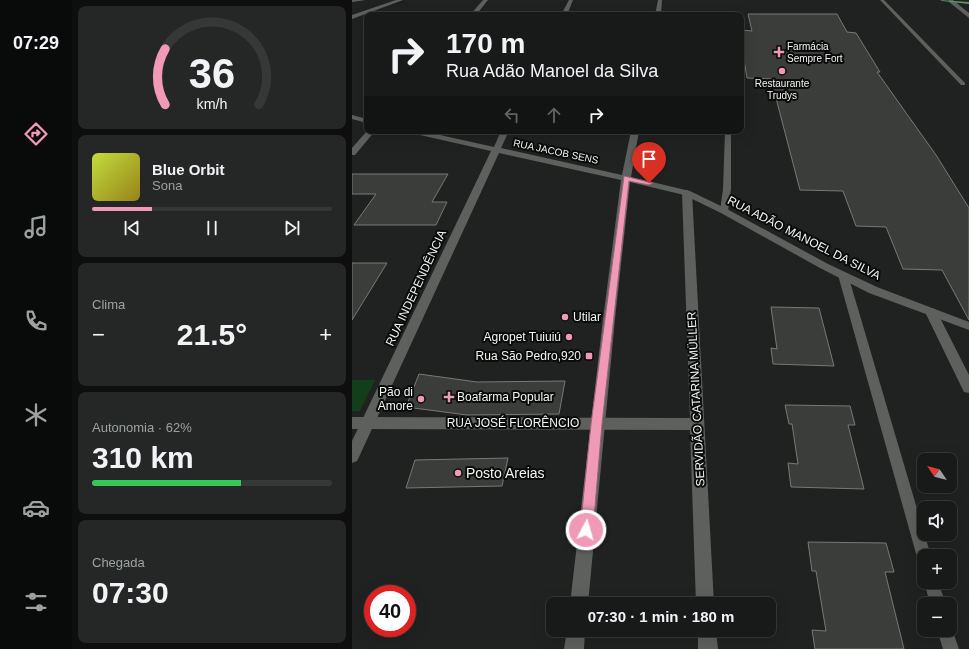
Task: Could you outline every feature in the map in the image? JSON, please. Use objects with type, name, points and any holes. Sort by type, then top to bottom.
[{"type":"main road","points":[[942,0],[969,3]]},
{"type":"street","points":[[352,1],[364,0]]},
{"type":"street","points":[[366,12],[401,0]]},
{"type":"street","points":[[476,12],[486,0]]},
{"type":"street","points":[[565,12],[571,0]]},
{"type":"street","points":[[658,12],[660,0]]},
{"type":"street","points":[[950,1],[969,16]]},
{"type":"street","points":[[352,17],[364,13]]},
{"type":"street","points":[[352,117],[364,120]]},
{"type":"street","points":[[352,153],[368,134]]},
{"type":"street","name":"RUA JACOB SENS","points":[[424,134],[626,178]]},
{"type":"street","name":"RUA INDEPENDÊNCIA","points":[[352,458],[503,134]]},
{"type":"street","points":[[580,597],[597,424],[626,178],[634,134]]},
{"type":"street","name":"RUA ADÃO MANOEL DA SILVA","points":[[626,178],[686,193],[724,211],[873,290],[969,326]]},
{"type":"street","name":"SERVIDÃO CATARINA MÜLLER","points":[[686,193],[706,597]]},
{"type":"street","points":[[931,312],[969,388]]},
{"type":"street","name":"RUA JOSÉ FLORÊNCIO","points":[[352,423],[697,424]]},
{"type":"street","points":[[574,649],[575,637]]},
{"type":"street","points":[[707,637],[708,649]]},
{"type":"lane","points":[[882,0],[963,84]]},
{"type":"lane","points":[[724,211],[727,189],[728,134]]},
{"type":"lane","points":[[843,275],[922,549]]},
{"type":"lane","points":[[947,637],[951,649]]},
{"type":"green space","points":[[352,380],[375,380],[360,411],[352,411]]},
{"type":"building","points":[[748,14],[837,14],[847,32],[856,33],[880,72],[877,72],[936,155],[969,208],[969,320],[942,270],[903,269],[886,227],[856,226],[843,191],[800,190],[771,79],[747,78],[744,60],[744,30],[752,31]]},
{"type":"building","points":[[352,174],[448,174],[432,202],[447,202],[436,225],[354,225],[376,194],[352,194]]},
{"type":"building","points":[[352,263],[387,263],[352,320]]},
{"type":"building","points":[[771,307],[819,308],[834,366],[773,364],[771,348],[777,349]]},
{"type":"building","points":[[419,374],[477,382],[565,381],[559,414],[467,415],[406,407]]},
{"type":"building","points":[[785,405],[850,406],[855,425],[848,425],[864,489],[791,487],[788,463],[798,464],[792,424],[789,424]]},
{"type":"building","name":"Posto Areias","points":[[508,458],[502,486],[406,488],[415,460]]},
{"type":"building","points":[[808,542],[886,543],[894,572],[885,572],[904,649],[815,649],[812,630],[826,631],[816,571],[812,571]]},
{"type":"place","name":"Farmácia Sempre Fort","points":[[779,52]]},
{"type":"place","name":"Restaurante Trudys","points":[[782,71]]},
{"type":"place","name":"Utilar","points":[[565,317]]},
{"type":"place","name":"Agropet Tuiuiú","points":[[569,337]]},
{"type":"place","name":"Rua São Pedro,920","points":[[589,356]]},
{"type":"place","name":"Boafarma Popular","points":[[449,397]]},
{"type":"place","name":"Pão di Amore","points":[[421,399]]},
{"type":"place","name":"Posto Areias","points":[[458,473]]},
{"type":"route","points":[[586,530],[607,334],[626,178],[649,183]]}]
